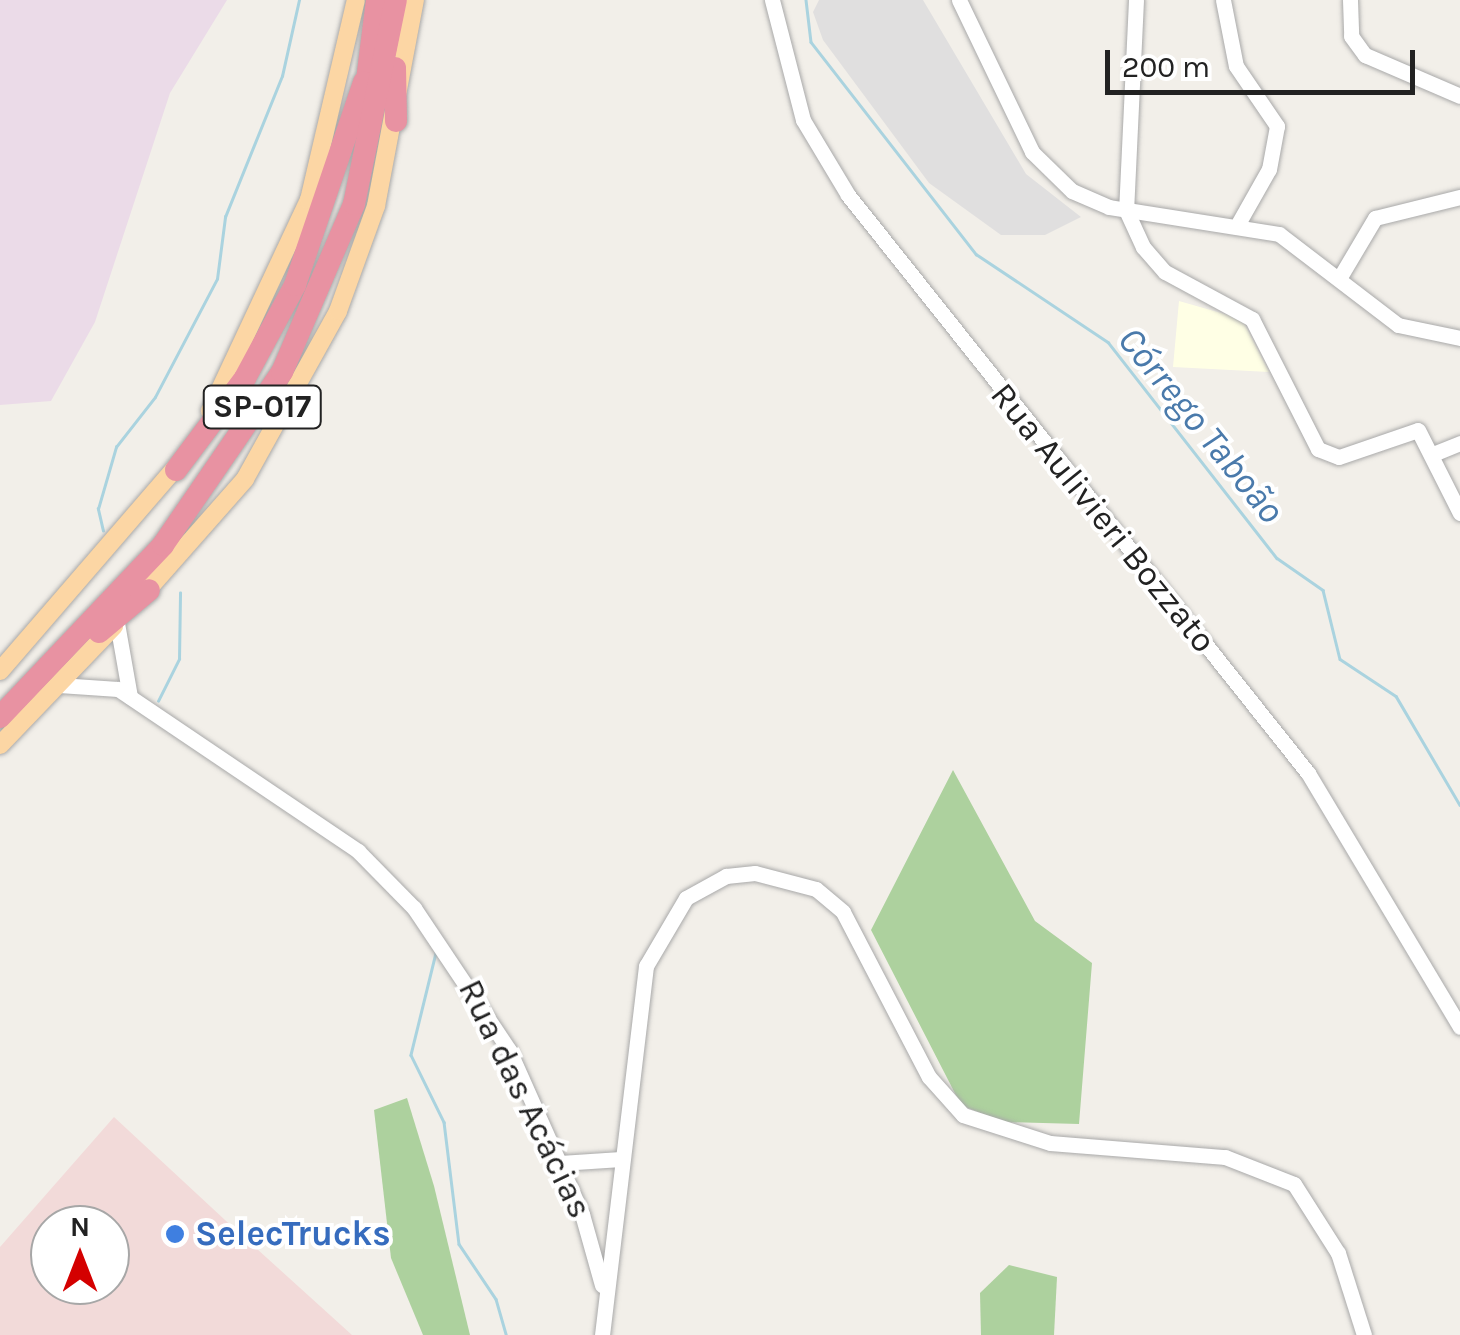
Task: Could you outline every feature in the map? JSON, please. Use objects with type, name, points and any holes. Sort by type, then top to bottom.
[{"type":"highway","name":"SP-017","points":[[1,709],[172,514],[245,413],[337,212],[370,64],[377,0]]},
{"type":"highway","name":"SP-017","points":[[1,709],[163,545],[275,385],[338,253],[394,24],[396,0]]},
{"type":"highway","points":[[394,24],[396,121]]},
{"type":"highway","points":[[176,470],[244,378],[295,285],[370,64]]},
{"type":"highway","points":[[1,709],[149,590]]},
{"type":"main road","points":[[0,671],[176,470],[294,242],[331,129],[356,0]]},
{"type":"main road","points":[[0,745],[149,590],[245,479],[308,372],[358,259],[396,121],[415,0]]},
{"type":"street","name":"Rua Aulivieri Bozzato","points":[[772,0],[803,120],[848,194],[1308,773],[1460,1027]]},
{"type":"street","points":[[958,0],[1043,167],[1094,203],[1239,222],[1300,246],[1412,332],[1460,338]]},
{"type":"street","points":[[1136,0],[1126,210],[1165,272],[1252,319],[1318,449],[1351,454],[1410,428],[1433,454],[1460,513]]},
{"type":"street","points":[[1223,0],[1236,66],[1277,126],[1273,159],[1239,222]]},
{"type":"street","points":[[1350,0],[1351,36],[1365,55],[1460,96]]},
{"type":"street","points":[[1340,277],[1375,218],[1460,197]]},
{"type":"street","points":[[1433,454],[1460,442]]},
{"type":"street","points":[[117,622],[130,697]]},
{"type":"street","name":"Rua das Acácias","points":[[58,685],[96,682],[130,697],[358,851],[414,908],[473,984],[560,1163],[604,1300]]},
{"type":"street","points":[[602,1335],[639,997],[656,941],[705,884],[755,874],[816,889],[843,912],[929,1077],[963,1114],[1050,1143],[1254,1164],[1294,1184],[1314,1210],[1352,1283],[1364,1335]]},
{"type":"street","points":[[560,1163],[621,1159]]},
{"type":"shaded area","points":[[0,0],[227,0],[170,93],[95,322],[51,401],[0,405]]},
{"type":"shaded area","points":[[819,0],[923,0],[1026,174],[1081,217],[1045,235],[1001,235],[929,183],[823,40],[813,12]]},
{"type":"shaded area","points":[[1179,301],[1242,319],[1269,372],[1173,367]]},
{"type":"shaded area","name":"SelecTrucks","points":[[114,1117],[352,1335],[0,1335],[0,1247],[30,1213],[30,1305],[130,1305],[130,1205],[37,1205]]},
{"type":"green space","points":[[953,770],[1035,921],[1092,963],[1079,1124],[1002,1122],[961,1105],[871,930]]},
{"type":"green space","points":[[407,1098],[434,1186],[470,1335],[423,1335],[391,1258],[374,1110]]},
{"type":"green space","points":[[1009,1265],[1057,1277],[1054,1335],[981,1335],[980,1293]]},
{"type":"waterway","points":[[103,531],[98,509],[116,447],[155,397],[217,279],[225,217],[282,76],[299,0]]},
{"type":"waterway","name":"Córrego Taboão","points":[[806,0],[811,42],[976,254],[1108,342],[1277,558],[1323,590],[1340,659],[1396,696],[1460,805]]},
{"type":"waterway","points":[[158,701],[179,659],[180,593]]},
{"type":"waterway","points":[[436,953],[411,1055],[444,1122],[459,1244],[496,1299],[506,1335]]},
{"type":"place","name":"SelecTrucks","points":[[175,1234]]}]
